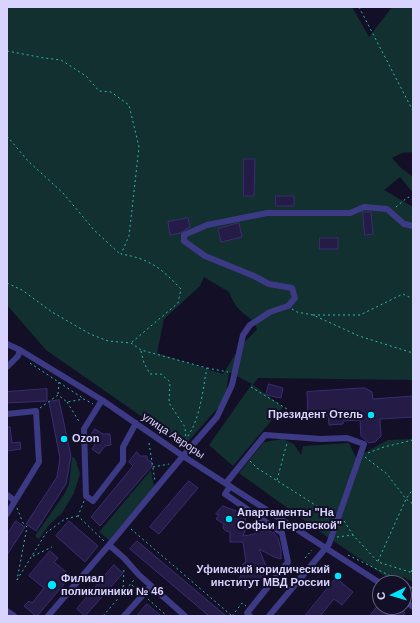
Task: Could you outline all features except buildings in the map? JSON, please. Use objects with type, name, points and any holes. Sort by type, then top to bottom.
[{"type":"street","points":[[48,616],[177,462],[217,417],[232,385],[243,335],[250,325],[270,312],[288,306],[294,298],[292,288],[269,284],[254,276],[204,256],[184,241],[184,235],[207,225],[267,213],[350,213],[364,208],[387,209],[404,224],[413,226]]},
{"type":"street","name":"улица Авроры","points":[[7,344],[102,400],[183,456],[372,578]]},
{"type":"street","points":[[7,366],[20,353]]},
{"type":"street","points":[[102,400],[84,429],[86,496],[93,501],[123,462],[123,447],[136,423]]},
{"type":"street","points":[[7,414],[36,411],[39,462],[7,514]]},
{"type":"street","points":[[250,616],[247,613],[288,562],[282,533],[225,494],[228,485],[246,458],[266,435],[321,439],[347,438],[364,444],[333,534],[326,549],[269,616]]},
{"type":"street","points":[[7,496],[15,501]]},
{"type":"street","points":[[109,545],[124,558],[139,575],[185,616]]},
{"type":"street","points":[[124,616],[151,586]]},
{"type":"street","points":[[7,611],[14,616]]},
{"type":"path","points":[[359,7],[413,111]]},
{"type":"path","points":[[7,51],[61,60],[86,76],[99,91],[112,92],[129,105],[139,147],[129,236],[121,254]]},
{"type":"path","points":[[7,136],[28,161],[63,193],[94,230],[121,254],[151,263],[166,273],[181,289],[178,303],[131,343]]},
{"type":"path","points":[[390,212],[408,197],[413,200]]},
{"type":"path","points":[[7,283],[22,290],[52,312],[90,334],[108,341],[131,343],[141,350],[207,368],[235,373]]},
{"type":"path","points":[[288,306],[297,312],[313,315],[360,315],[403,294],[413,299]]},
{"type":"path","points":[[313,315],[359,336],[413,353]]},
{"type":"path","points":[[141,350],[144,363],[150,374],[161,374],[170,382],[168,403],[185,427],[186,439],[193,430],[203,396],[207,368]]},
{"type":"path","points":[[20,353],[59,382],[97,407]]},
{"type":"path","points":[[36,411],[58,395],[59,382]]},
{"type":"path","points":[[251,387],[287,409]]},
{"type":"path","points":[[58,395],[66,402],[84,429]]},
{"type":"path","points":[[66,402],[84,399]]},
{"type":"path","points":[[276,481],[288,437]]},
{"type":"path","points":[[413,440],[384,447],[363,455],[387,474],[406,499],[413,504]]},
{"type":"path","points":[[149,443],[156,488]]},
{"type":"path","points":[[246,458],[257,468],[276,481],[324,511],[335,538],[353,535],[378,562],[412,573],[413,567]]},
{"type":"path","points":[[153,466],[177,462]]},
{"type":"path","points":[[378,562],[406,499],[413,489]]},
{"type":"path","points":[[78,516],[86,496]]},
{"type":"path","points":[[15,501],[23,523],[27,526],[17,580],[46,532],[65,519],[78,516]]},
{"type":"path","points":[[78,516],[109,545]]},
{"type":"path","points":[[125,525],[232,616]]},
{"type":"path","points":[[32,557],[52,547]]},
{"type":"path","points":[[305,558],[312,550]]},
{"type":"path","points":[[342,552],[407,584],[413,589]]},
{"type":"path","points":[[124,558],[124,593]]},
{"type":"path","points":[[103,616],[139,575]]},
{"type":"path","points":[[131,584],[167,616]]},
{"type":"green space","points":[[7,7],[352,7],[369,37],[392,7],[413,7],[413,152],[402,153],[392,158],[401,168],[413,177],[413,193],[400,177],[384,190],[413,207],[413,380],[258,378],[253,385],[283,407],[233,466],[209,445],[252,384],[229,372],[225,400],[184,446],[46,350],[7,305]],"holes":[[[204,277],[229,292],[239,309],[255,322],[257,330],[241,345],[223,374],[157,353],[164,319],[200,286]]]},
{"type":"green space","points":[[283,439],[294,444],[301,455],[303,446],[349,443],[357,460],[330,539],[239,473],[264,442]]},
{"type":"green space","points":[[413,439],[413,582],[412,575],[383,575],[332,540],[362,454],[388,440]]},
{"type":"green space","points":[[72,457],[75,458],[80,474],[74,493],[62,513],[49,525],[39,539],[35,536],[65,493],[69,484]]},
{"type":"green space","points":[[151,470],[154,487],[109,540],[99,532]]},
{"type":"place","name":"Президент Отель","points":[[371,415]]},
{"type":"place","name":"Ozon","points":[[64,439]]},
{"type":"place","name":"Апартаменты \"На Софьи Перовской\"","points":[[229,519]]},
{"type":"place","name":"Уфимский юридический институт МВД России","points":[[338,576]]},
{"type":"place","name":"Филиал поликлиники № 46","points":[[52,585]]}]
